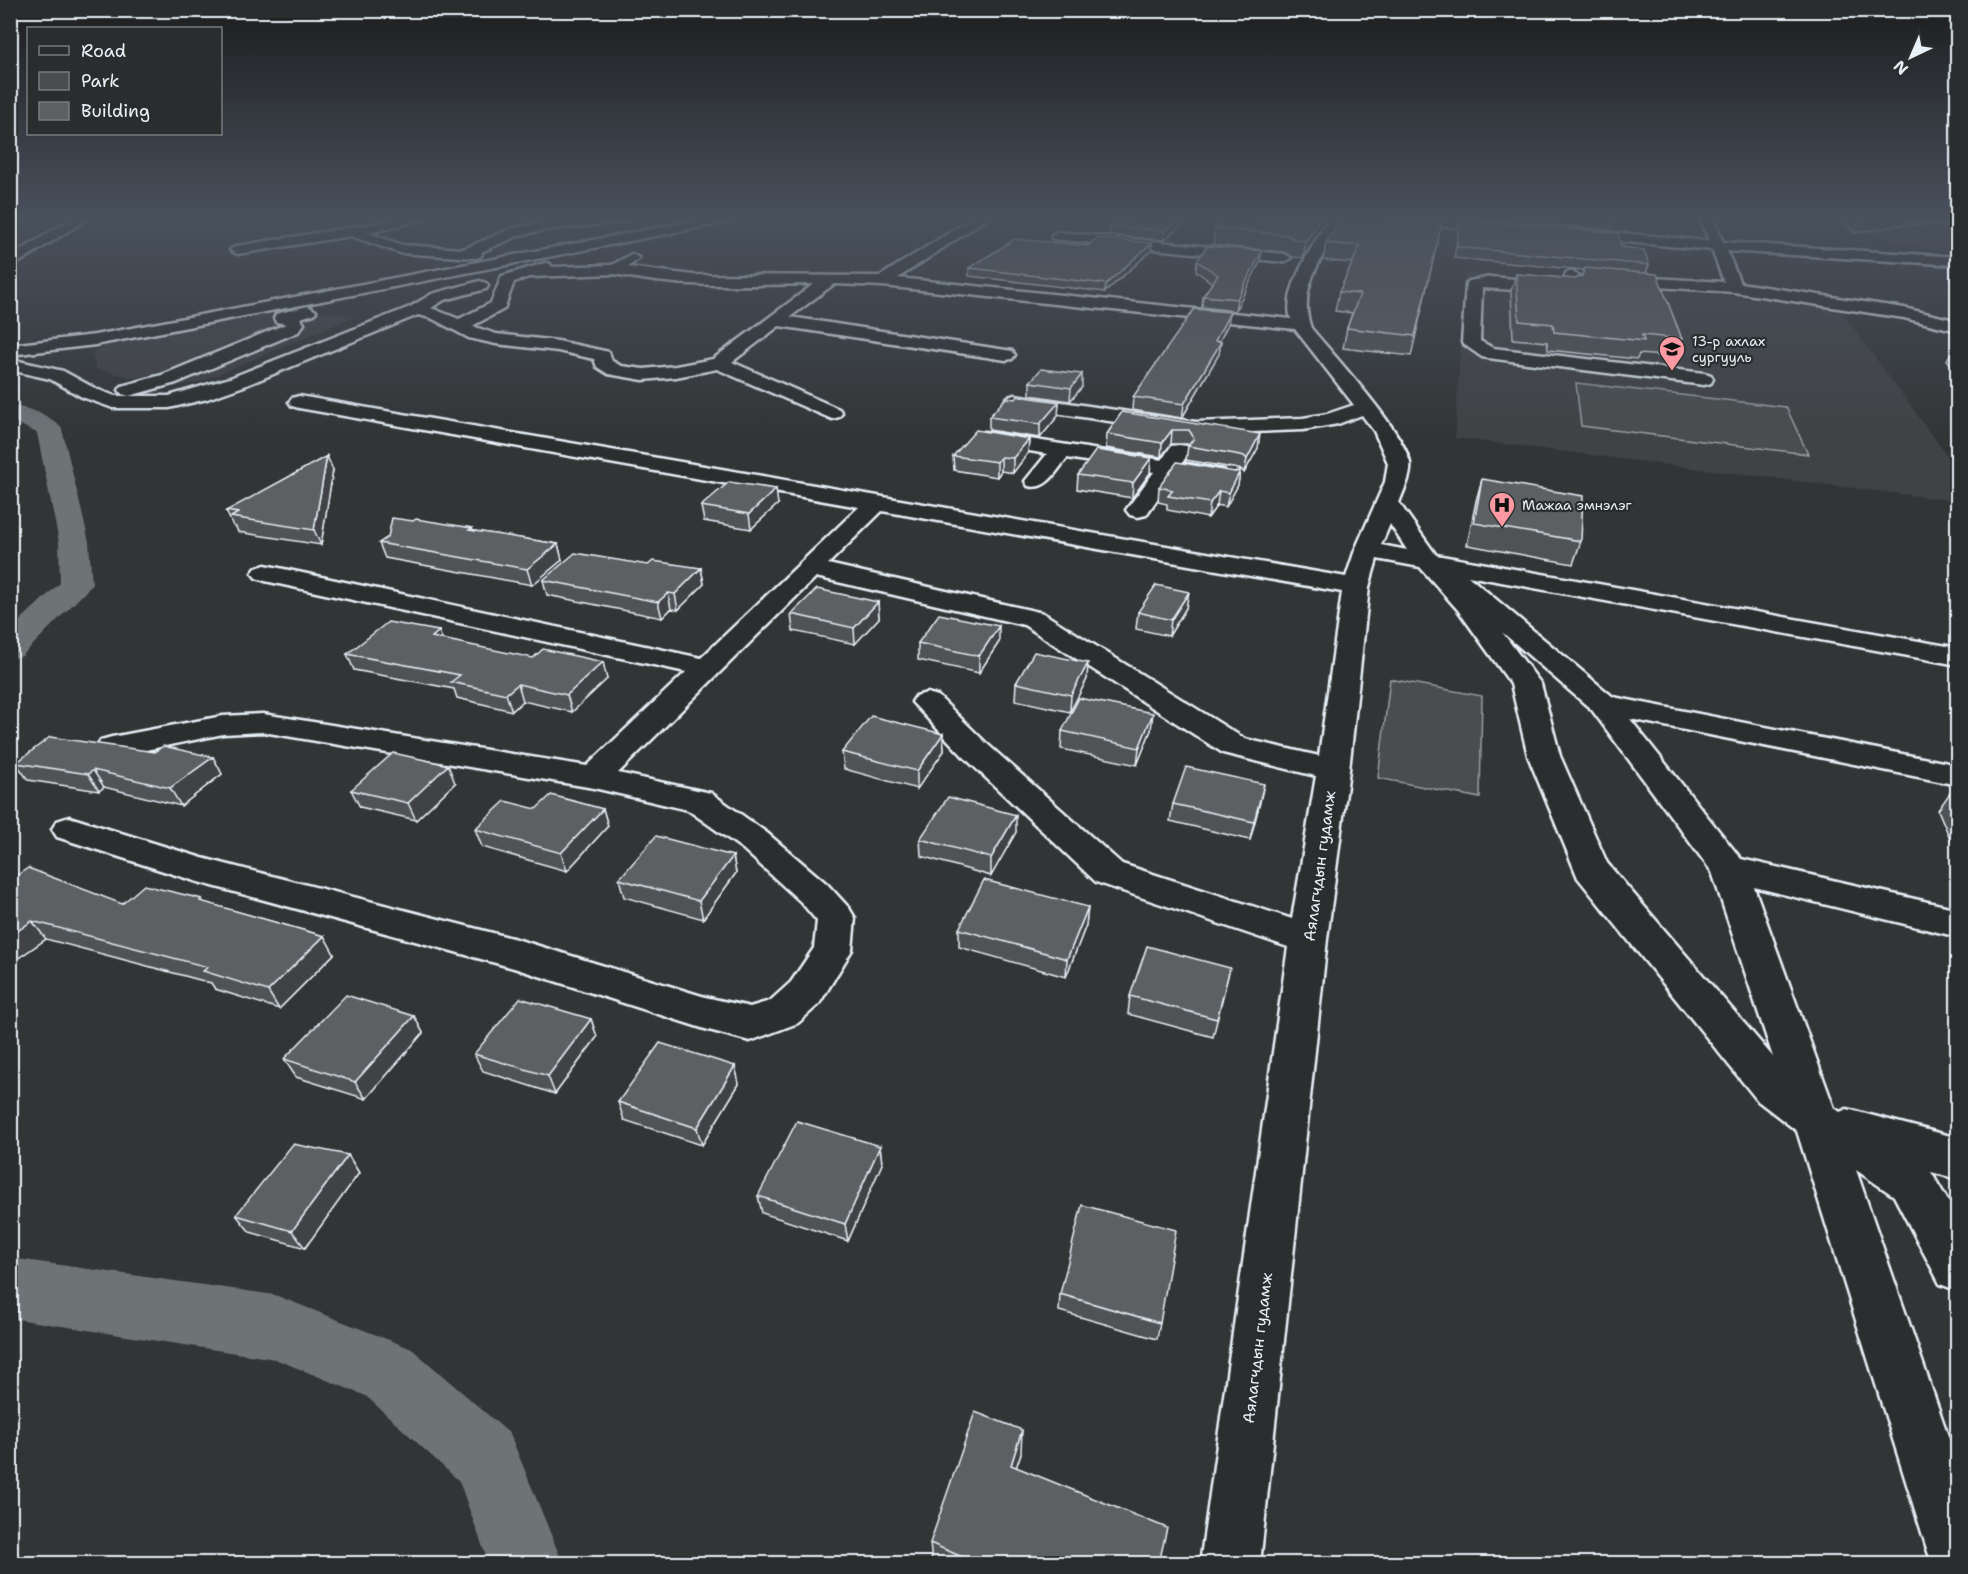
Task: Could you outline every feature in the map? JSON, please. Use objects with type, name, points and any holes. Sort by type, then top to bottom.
[{"type":"street","points":[[10,351],[95,340],[358,289]]},
{"type":"street","points":[[293,302],[438,297],[467,289]]},
{"type":"street","points":[[459,326],[498,306],[504,289]]},
{"type":"street","points":[[416,310],[436,314],[475,334],[496,339],[558,346],[603,356],[603,363],[607,367],[635,373],[682,371],[719,363],[816,289]]},
{"type":"street","points":[[963,289],[1302,325],[1297,312],[1301,289]]},
{"type":"street","points":[[1474,289],[1472,343],[1488,353],[1704,379]]},
{"type":"street","points":[[1750,289],[1904,313],[1958,326]]},
{"type":"street","points":[[10,364],[56,375],[113,402],[169,402],[200,395],[237,382],[416,310],[438,297]]},
{"type":"street","points":[[239,323],[282,318],[342,302]]},
{"type":"street","points":[[102,398],[169,379],[296,324],[294,321],[282,318]]},
{"type":"street","points":[[776,320],[1006,355]]},
{"type":"street","name":"Аялагчдын гудамж","points":[[1230,1563],[1308,939],[1333,770],[1356,587],[1367,550],[1396,482],[1399,463],[1384,430],[1302,325]]},
{"type":"street","points":[[56,375],[54,369],[58,362],[95,340]]},
{"type":"street","points":[[719,363],[832,413]]},
{"type":"street","points":[[237,382],[877,503],[1356,587]]},
{"type":"street","points":[[285,392],[355,395]]},
{"type":"street","points":[[1016,401],[1196,428],[1303,424],[1331,420],[1366,406]]},
{"type":"street","points":[[1138,510],[1196,428]]},
{"type":"street","points":[[971,436],[1233,477]]},
{"type":"street","points":[[1036,481],[1062,450]]},
{"type":"street","points":[[594,778],[877,503]]},
{"type":"street","points":[[1387,503],[1467,604],[1526,684],[1544,756],[1591,870],[1773,1088],[1816,1120],[1911,1181],[1958,1267]]},
{"type":"street","points":[[1367,550],[1958,657]]},
{"type":"street","points":[[1432,561],[1603,704],[1729,869],[1816,1120],[1958,1552]]},
{"type":"street","points":[[810,568],[1033,619],[1234,746],[1333,770]]},
{"type":"street","points":[[265,573],[708,668]]},
{"type":"street","points":[[927,702],[975,750],[1109,873],[1308,939]]},
{"type":"street","points":[[1603,704],[1958,775]]},
{"type":"street","points":[[69,829],[198,869],[516,954],[705,1013],[750,1024],[784,1012],[805,993],[833,950],[836,918],[814,893],[755,841],[699,801],[594,778],[263,723],[223,725],[112,747]]},
{"type":"street","points":[[1729,869],[1958,923]]},
{"type":"street","points":[[1816,1120],[1958,1160]]},
{"type":"shaded area","name":"13-р ахлах сургууль","points":[[1463,289],[1645,289],[1838,307],[1957,469],[1957,501],[1455,438]]},
{"type":"shaded area","points":[[296,307],[355,316],[203,381],[174,387],[96,369],[92,352],[110,343]]},
{"type":"green space","points":[[1576,383],[1786,407],[1808,454],[1581,426]]},
{"type":"green space","points":[[1390,679],[1482,696],[1480,798],[1378,778]]},
{"type":"building","points":[[1208,289],[1242,289],[1237,299],[1203,296]]},
{"type":"building","points":[[1340,289],[1426,289],[1415,336],[1347,328],[1360,294],[1339,292]]},
{"type":"building","points":[[1517,289],[1663,289],[1682,339],[1642,335],[1644,341],[1554,332],[1553,324],[1519,321]]},
{"type":"building","points":[[1194,309],[1230,312],[1215,341],[1221,342],[1184,404],[1133,397]]},
{"type":"building","points":[[1041,369],[1082,374],[1071,388],[1030,382]]},
{"type":"building","points":[[1018,396],[1059,402],[1040,424],[989,417],[1006,398],[1016,399]]},
{"type":"building","points":[[1122,412],[1260,434],[1247,459],[1235,454],[1188,446],[1194,438],[1189,430],[1172,430],[1162,443],[1107,434]]},
{"type":"building","points":[[976,430],[1029,439],[1013,458],[1001,457],[997,462],[953,456]]},
{"type":"building","points":[[1096,450],[1151,458],[1133,483],[1078,475]]},
{"type":"building","points":[[327,456],[314,530],[231,517],[238,513],[226,511]]},
{"type":"building","points":[[1177,462],[1240,471],[1229,493],[1219,491],[1210,503],[1168,496],[1173,490],[1159,487]]},
{"type":"building","points":[[1482,479],[1583,496],[1581,541],[1474,523]]},
{"type":"building","points":[[729,482],[776,489],[749,514],[701,506]]},
{"type":"building","points":[[392,518],[413,521],[416,519],[558,544],[527,569],[379,543],[388,537]]},
{"type":"building","points":[[575,553],[648,565],[653,561],[701,568],[675,594],[668,593],[658,602],[543,580]]},
{"type":"building","points":[[1156,585],[1189,592],[1171,620],[1138,612]]},
{"type":"building","points":[[817,589],[878,602],[854,628],[791,614]]},
{"type":"building","points":[[939,614],[999,626],[979,656],[918,643]]},
{"type":"building","points":[[388,622],[439,631],[432,637],[533,658],[543,649],[603,662],[567,695],[518,684],[506,694],[451,682],[460,675],[347,654]]},
{"type":"building","points":[[1034,652],[1088,663],[1071,695],[1016,683]]},
{"type":"building","points":[[1079,698],[1153,713],[1139,748],[1062,731]]},
{"type":"building","points":[[871,716],[943,734],[917,771],[842,752]]},
{"type":"building","points":[[50,737],[155,752],[163,746],[213,757],[170,788],[93,770],[88,774],[16,763]]},
{"type":"building","points":[[393,753],[448,765],[408,803],[351,790]]},
{"type":"building","points":[[1186,767],[1264,784],[1254,822],[1173,804]]},
{"type":"building","points":[[1950,793],[1958,794],[1958,808]]},
{"type":"building","points":[[551,795],[603,809],[561,853],[475,829],[505,801],[536,809]]},
{"type":"building","points":[[948,797],[1016,815],[991,858],[920,839]]},
{"type":"building","points":[[656,836],[733,856],[699,901],[619,879]]},
{"type":"building","points":[[28,868],[122,904],[144,885],[202,899],[200,901],[324,936],[268,991],[203,971],[208,967],[32,921],[10,936],[10,880]]},
{"type":"building","points":[[984,880],[1088,907],[1067,959],[959,929]]},
{"type":"building","points":[[1147,946],[1230,968],[1217,1019],[1130,996]]},
{"type":"building","points":[[346,995],[414,1016],[355,1082],[284,1059]]},
{"type":"building","points":[[520,998],[591,1019],[548,1076],[474,1054]]},
{"type":"building","points":[[660,1043],[735,1066],[697,1128],[618,1102]]},
{"type":"building","points":[[797,1121],[880,1146],[845,1224],[758,1196]]},
{"type":"building","points":[[293,1144],[348,1155],[292,1231],[236,1215]]},
{"type":"building","points":[[1082,1205],[1176,1230],[1160,1323],[1060,1294]]},
{"type":"building","points":[[975,1412],[1022,1430],[1011,1465],[1167,1528],[1159,1563],[976,1563],[930,1543]]},
{"type":"waterway","points":[[10,413],[21,414],[49,429],[74,542],[76,585],[10,649]]},
{"type":"waterway","points":[[10,1288],[275,1327],[389,1372],[486,1458],[526,1564]]},
{"type":"place","name":"13-р ахлах сургууль","points":[[1672,372]]},
{"type":"place","name":"Maжаа эмнэлэг","points":[[1502,528]]}]
